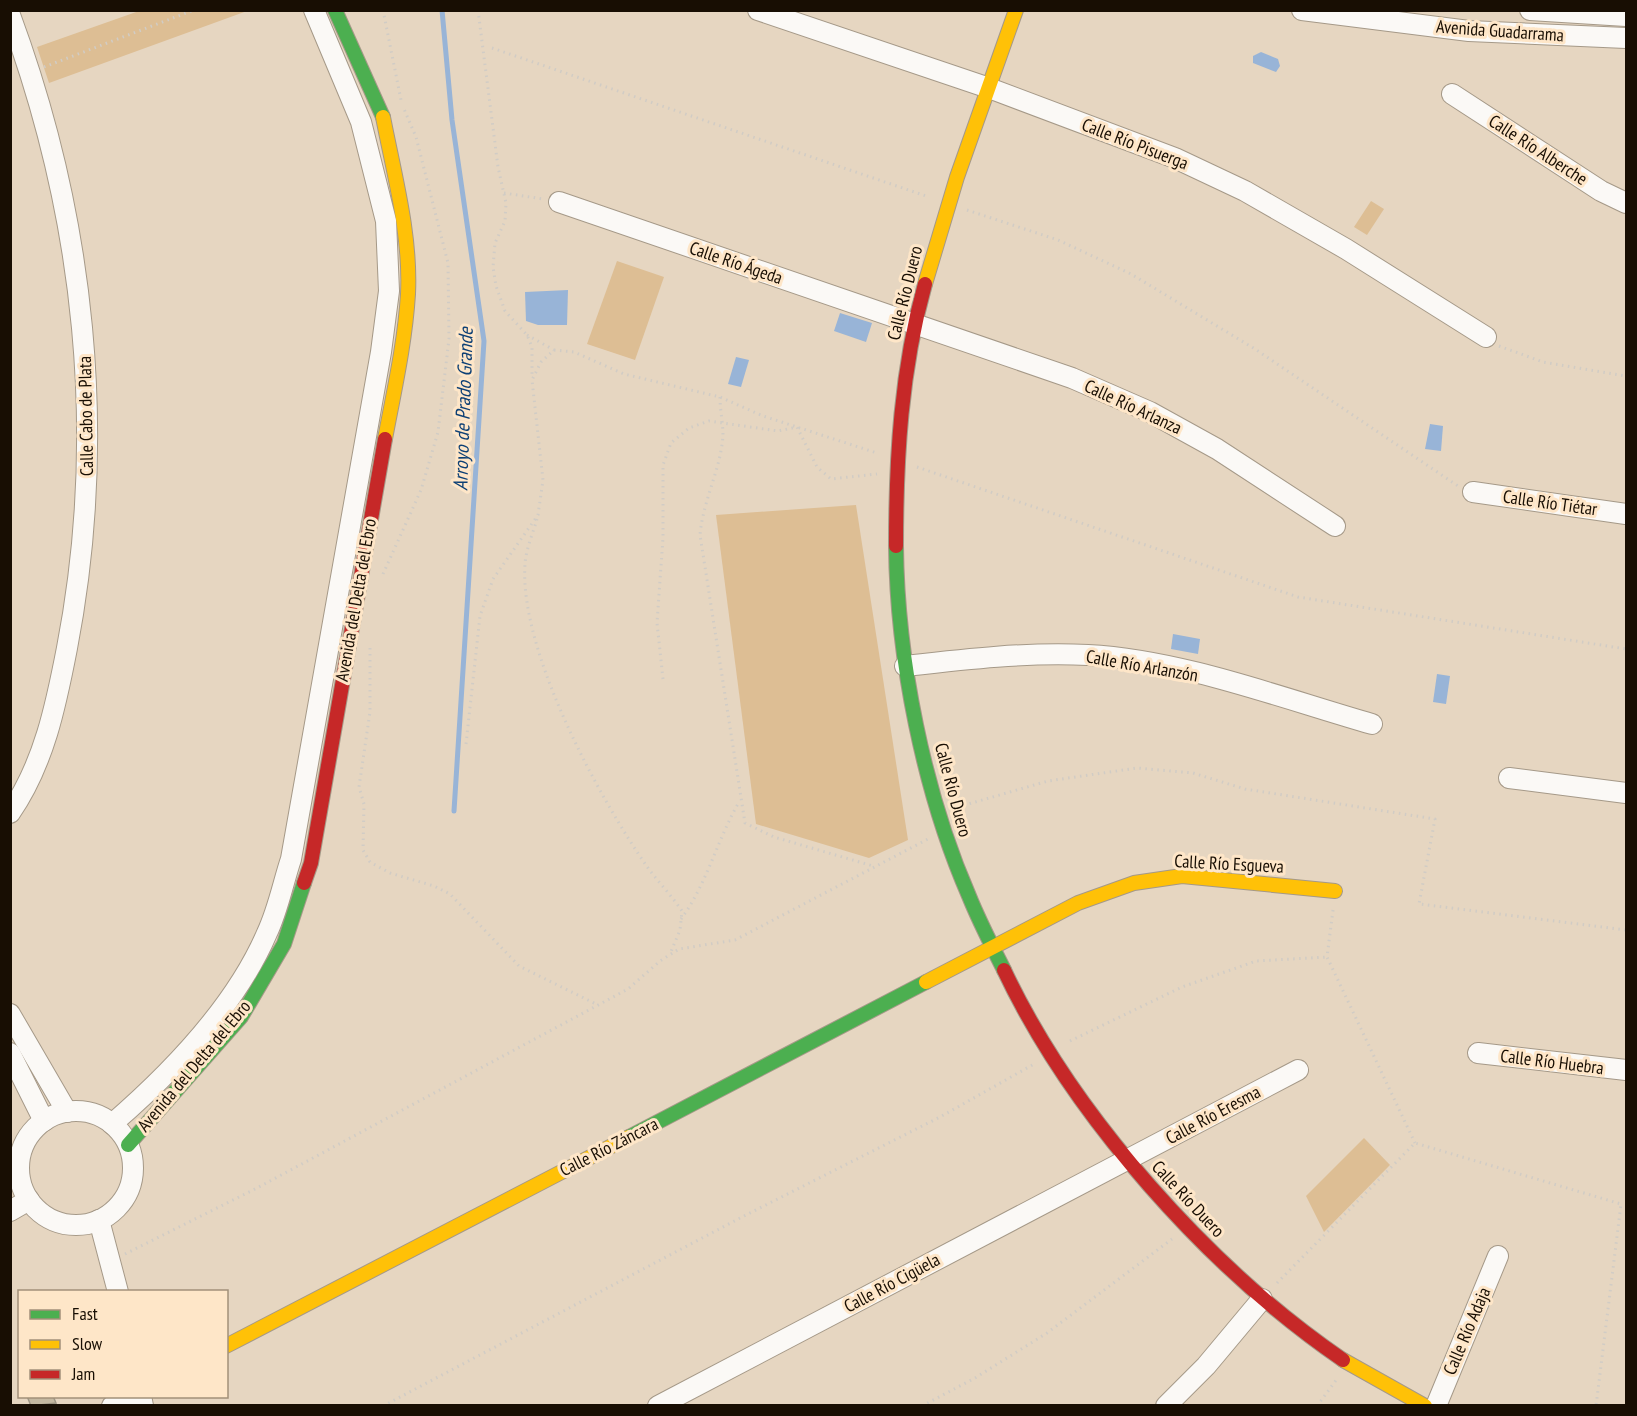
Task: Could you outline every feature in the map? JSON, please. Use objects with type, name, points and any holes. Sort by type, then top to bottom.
[{"type":"street","name":"Avenida del Delta del Ebro","points":[[112,1124],[147,1094],[225,1005],[267,933],[291,859],[381,352],[389,291],[386,221],[361,122],[314,10]]},
{"type":"street","name":"Avenida del Delta del Ebro","points":[[128,1145],[241,1017],[284,944],[311,863],[365,545],[401,357],[408,292],[403,220],[382,114],[335,10]]},
{"type":"street","name":"Calle Río Pisuerga","points":[[758,10],[989,88],[1175,158],[1245,191],[1346,249],[1485,337]]},
{"type":"street","name":"Calle Río Duero","points":[[1016,10],[949,204],[913,323],[896,466],[896,565],[905,666],[937,813],[969,901],[1049,1055],[1127,1160],[1188,1227],[1262,1299],[1313,1340],[1349,1364],[1394,1392],[1425,1406]]},
{"type":"street","name":"Avenida Guadarrama","points":[[1302,10],[1469,31],[1626,38]]},
{"type":"street","name":"Avenida Guadarrama","points":[[1530,10],[1626,16]]},
{"type":"street","name":"Calle Cabo de Plata","points":[[10,15],[31,72],[55,154],[81,298],[86,366],[87,483],[76,604],[55,713],[38,760],[10,813]]},
{"type":"street","name":"Calle Río Alberche","points":[[1452,93],[1601,191],[1626,203]]},
{"type":"street","name":"Calle Río Ágeda","points":[[559,202],[913,323]]},
{"type":"street","name":"Calle Río Arlanza","points":[[913,323],[1072,378],[1150,412],[1217,449],[1335,526]]},
{"type":"street","name":"Calle Río Tiétar","points":[[1473,492],[1626,514]]},
{"type":"street","name":"Calle Río Arlanzón","points":[[905,666],[987,656],[1090,655],[1138,661],[1194,673],[1372,724]]},
{"type":"street","points":[[1509,778],[1626,793]]},
{"type":"street","name":"Calle Río Esgueva","points":[[992,948],[1078,903],[1134,883],[1182,876],[1335,891]]},
{"type":"street","name":"Calle Río Záncara","points":[[228,1345],[992,948]]},
{"type":"street","points":[[10,1014],[67,1112]]},
{"type":"street","points":[[10,1053],[44,1121]]},
{"type":"street","name":"Calle Río Huebra","points":[[1478,1053],[1626,1070]]},
{"type":"street","name":"Calle Río Eresma","points":[[1127,1160],[1298,1070]]},
{"type":"street","points":[[67,1112],[83,1112],[98,1116],[112,1124],[128,1145],[132,1162],[128,1188],[114,1210],[99,1220],[80,1225],[60,1223],[42,1215],[28,1200],[19,1172],[20,1157],[25,1143],[44,1121],[67,1112]]},
{"type":"street","name":"Calle Río Cigüela","points":[[658,1406],[1127,1160]]},
{"type":"street","points":[[10,1211],[28,1200]]},
{"type":"street","points":[[99,1220],[117,1290]]},
{"type":"street","name":"Calle Río Adaja","points":[[1436,1406],[1498,1256]]},
{"type":"street","points":[[1166,1406],[1206,1365],[1262,1299]]},
{"type":"street","points":[[112,1406],[126,1398]]},
{"type":"path","points":[[31,72],[194,10]]},
{"type":"path","points":[[382,10],[402,103],[416,137],[434,202],[448,263],[450,297],[449,339],[438,432],[421,490],[382,576]]},
{"type":"path","points":[[478,10],[504,193],[505,221],[495,243],[494,277],[505,311],[527,335],[554,350],[574,352],[624,374],[720,398],[896,466],[1298,597],[1626,649]]},
{"type":"path","points":[[492,48],[1058,240],[1131,274],[1255,349],[1454,484],[1473,492]]},
{"type":"path","points":[[504,193],[559,202]]},
{"type":"path","points":[[527,335],[532,347],[532,380],[543,480],[538,515],[525,563],[527,604],[547,679],[615,816],[650,870],[682,911],[680,930],[670,954]]},
{"type":"path","points":[[1485,337],[1502,348],[1543,362],[1626,376]]},
{"type":"path","points":[[532,380],[541,362],[554,350]]},
{"type":"path","points":[[720,398],[720,423],[723,433],[717,467],[702,510],[700,536],[745,823],[774,837],[875,866]]},
{"type":"path","points":[[663,679],[657,623],[663,538],[663,465],[671,443],[689,428],[709,421],[778,430],[796,427]]},
{"type":"path","points":[[796,427],[817,467],[831,479],[896,466]]},
{"type":"path","points":[[466,744],[480,616],[493,579],[538,515]]},
{"type":"path","points":[[370,638],[370,712],[359,787],[364,804],[363,850],[370,862],[390,873],[434,886],[450,894],[519,966],[598,1005]]},
{"type":"path","points":[[937,813],[1048,781],[1137,768],[1193,773],[1245,789],[1435,819],[1419,904],[1626,930]]},
{"type":"path","points":[[681,920],[694,900],[717,844],[740,800]]},
{"type":"path","points":[[110,1262],[267,1183],[628,989],[679,949],[735,940],[943,831]]},
{"type":"path","points":[[1335,891],[1327,957],[1415,1143],[1621,1204],[1596,1406]]},
{"type":"path","points":[[382,1406],[742,1217],[940,1117],[1049,1055],[1076,1037],[1182,987],[1256,961],[1327,957]]},
{"type":"path","points":[[1262,1299],[1415,1143]]},
{"type":"path","points":[[922,1406],[975,1378],[1047,1333],[1188,1227]]},
{"type":"path","points":[[1317,1406],[1349,1364]]},
{"type":"shaded area","points":[[139,11],[247,11],[49,83],[37,47]]},
{"type":"shaded area","points":[[1371,201],[1384,209],[1367,235],[1354,227]]},
{"type":"shaded area","points":[[617,261],[664,277],[635,360],[587,344]]},
{"type":"shaded area","points":[[856,505],[908,840],[869,858],[756,824],[716,515]]},
{"type":"shaded area","points":[[1364,1138],[1390,1165],[1324,1232],[1306,1196]]},
{"type":"water","points":[[1261,52],[1278,59],[1280,66],[1276,72],[1253,63],[1253,56]]},
{"type":"water","points":[[568,290],[567,325],[538,325],[526,321],[525,292]]},
{"type":"water","points":[[840,313],[872,323],[866,342],[834,331]]},
{"type":"water","points":[[736,357],[749,360],[741,387],[728,384]]},
{"type":"water","points":[[1430,424],[1443,426],[1441,451],[1425,449]]},
{"type":"water","points":[[1173,634],[1200,639],[1198,654],[1171,649]]},
{"type":"water","points":[[1437,674],[1450,676],[1446,704],[1433,702]]},
{"type":"building","points":[[28,1398],[54,1398],[56,1403],[31,1406]]},
{"type":"waterway","name":"Arroyo de Prado Grande","points":[[442,10],[452,120],[484,341],[454,811]]},
{"type":"traffic: fast","points":[[335,10],[383,117]]},
{"type":"traffic: fast","points":[[896,546],[902,634],[908,679],[926,770],[953,856],[977,915],[1004,970]]},
{"type":"traffic: fast","points":[[128,1145],[241,1017],[284,944],[304,883]]},
{"type":"traffic: fast","points":[[629,1137],[926,982]]},
{"type":"traffic: slow","points":[[925,284],[957,177],[1016,10]]},
{"type":"traffic: slow","points":[[383,117],[401,205],[408,272],[404,331],[385,439]]},
{"type":"traffic: slow","points":[[926,982],[1078,903],[1134,883],[1182,876],[1335,891]]},
{"type":"traffic: slow","points":[[228,1345],[629,1137]]},
{"type":"traffic: slow","points":[[1343,1360],[1425,1406]]},
{"type":"traffic: jam","points":[[896,546],[897,480],[905,381],[925,284]]},
{"type":"traffic: jam","points":[[304,883],[311,863],[385,439]]},
{"type":"traffic: jam","points":[[1004,970],[1033,1025],[1067,1080],[1150,1186],[1195,1235],[1244,1281],[1293,1323],[1343,1360]]}]
